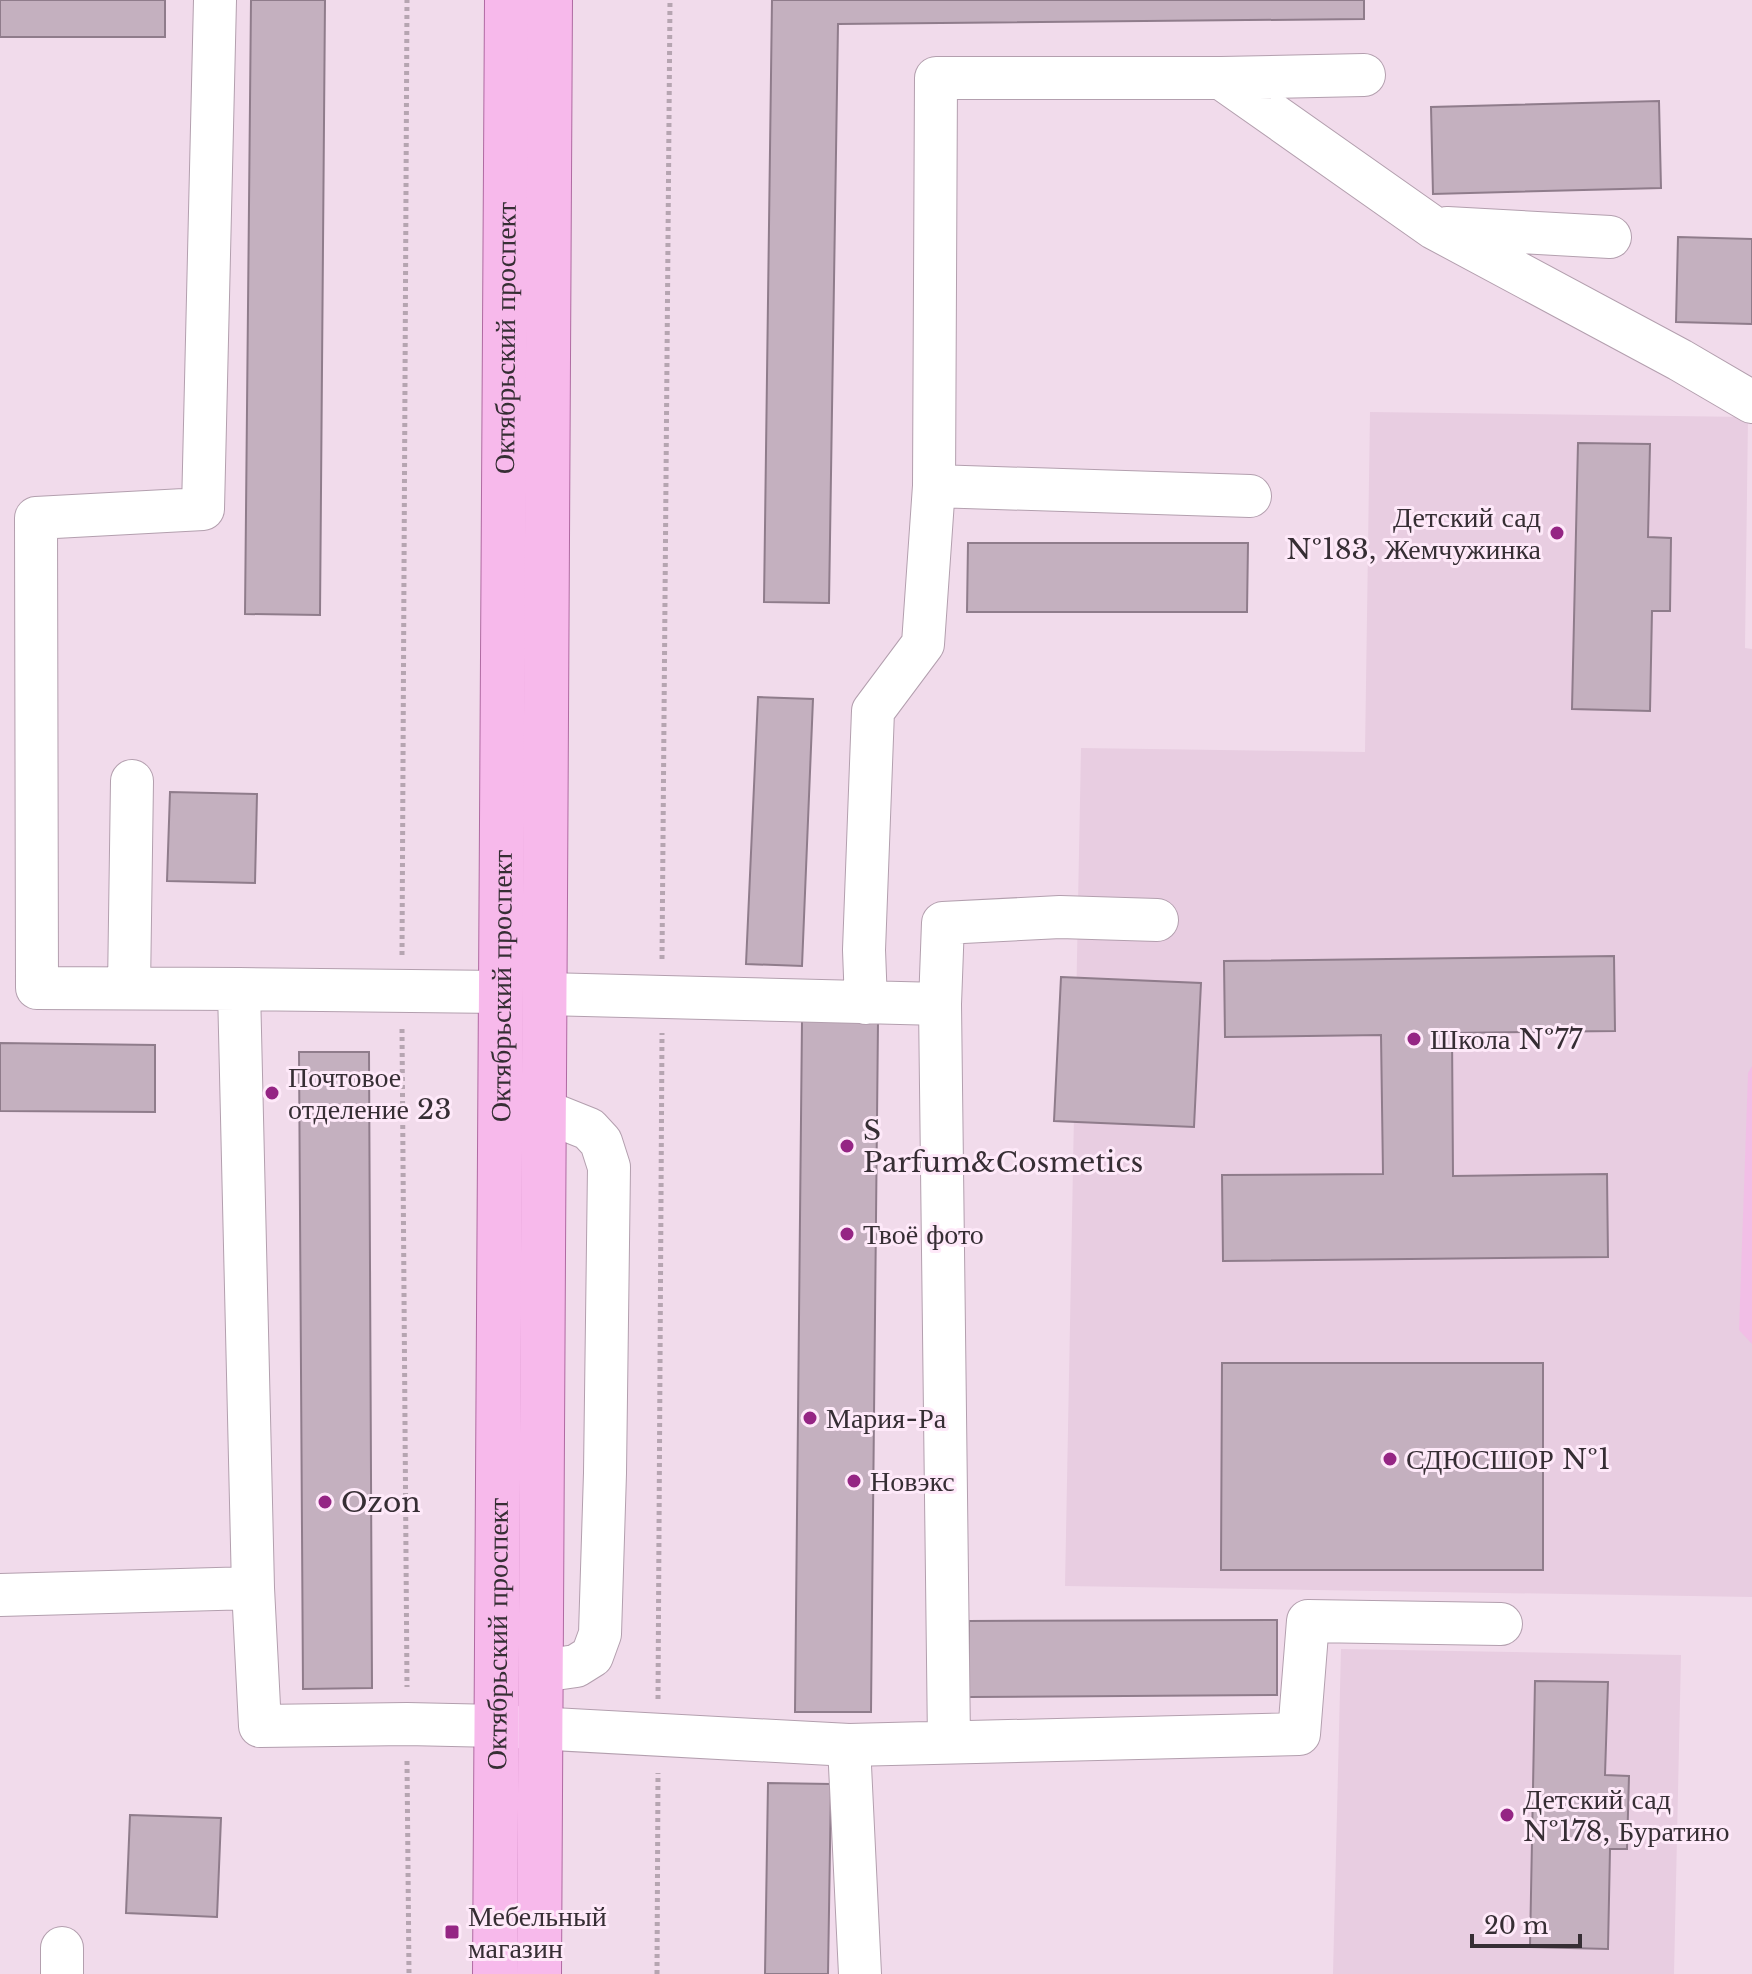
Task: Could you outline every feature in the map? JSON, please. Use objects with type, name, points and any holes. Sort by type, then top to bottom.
[{"type":"main road","name":"Октябрьский проспект","points":[[495,1974],[507,0]]},
{"type":"main road","name":"Октябрьский проспект","points":[[539,1974],[550,0]]},
{"type":"lane","points":[[215,0],[203,509],[36,518],[37,988],[501,992]]},
{"type":"lane","points":[[866,1003],[864,950],[873,711],[923,644],[934,486],[936,78],[1364,75]]},
{"type":"lane","points":[[1221,78],[1434,228],[1752,402]]},
{"type":"lane","points":[[1434,228],[1610,237]]},
{"type":"lane","points":[[1680,360],[1752,366]]},
{"type":"lane","points":[[934,486],[1250,496]]},
{"type":"lane","points":[[129,988],[132,781]]},
{"type":"lane","points":[[949,1742],[940,1004],[943,923],[1060,917],[1157,920]]},
{"type":"lane","points":[[239,989],[253,1588],[260,1726],[497,1726],[849,1745],[1299,1734],[1308,1621],[1501,1624]]},
{"type":"lane","points":[[545,994],[940,1004]]},
{"type":"lane","points":[[541,1671],[576,1666],[592,1656],[600,1634],[609,1167],[601,1142],[589,1129],[544,1111]]},
{"type":"lane","points":[[0,1595],[253,1588]]},
{"type":"lane","points":[[849,1745],[860,1974]]},
{"type":"shaded area","points":[[1370,412],[1748,417],[1745,648],[1752,649],[1752,1597],[1065,1586],[1081,748],[1365,752]]},
{"type":"shaded area","points":[[1752,1066],[1752,1344],[1739,1330],[1748,1073]]},
{"type":"shaded area","name":"Детский сад №178, Буратино","points":[[1341,1649],[1681,1655],[1674,1974],[1333,1974]]},
{"type":"building","points":[[0,0],[165,0],[165,37],[0,37]]},
{"type":"building","points":[[251,0],[325,0],[320,615],[245,614]]},
{"type":"building","points":[[772,0],[1364,0],[1364,19],[838,24],[829,603],[764,602]]},
{"type":"building","points":[[1659,101],[1661,188],[1433,194],[1431,107]]},
{"type":"building","points":[[1678,237],[1752,239],[1752,324],[1676,322]]},
{"type":"building","points":[[1578,443],[1650,444],[1648,537],[1671,538],[1670,611],[1652,611],[1650,711],[1572,709]]},
{"type":"building","points":[[968,543],[1248,543],[1247,612],[967,612]]},
{"type":"building","points":[[758,697],[813,699],[802,966],[746,964]]},
{"type":"building","points":[[170,792],[257,794],[255,883],[167,881]]},
{"type":"building","points":[[1614,956],[1615,1031],[1452,1033],[1453,1176],[1607,1174],[1608,1257],[1223,1261],[1222,1175],[1383,1174],[1381,1035],[1225,1037],[1224,961]]},
{"type":"building","points":[[1061,977],[1201,983],[1194,1127],[1054,1121]]},
{"type":"building","points":[[802,1021],[878,1021],[871,1712],[795,1712]]},
{"type":"building","points":[[0,1043],[155,1045],[155,1112],[0,1111]]},
{"type":"building","points":[[299,1052],[369,1052],[372,1688],[303,1689]]},
{"type":"building","points":[[1222,1363],[1543,1363],[1543,1570],[1221,1570]]},
{"type":"building","points":[[1277,1620],[1277,1695],[969,1697],[969,1621]]},
{"type":"building","points":[[1535,1681],[1608,1682],[1605,1775],[1629,1776],[1627,1849],[1610,1849],[1608,1949],[1530,1947]]},
{"type":"building","points":[[768,1783],[831,1784],[828,1974],[765,1974]]},
{"type":"building","points":[[130,1815],[221,1818],[217,1917],[126,1913]]},
{"type":"place","name":"Детский сад №183, Жемчужинка","points":[[1557,533]]},
{"type":"place","name":"Школа №77","points":[[1414,1039]]},
{"type":"place","name":"Почтовое отделение 23","points":[[272,1093]]},
{"type":"place","name":"S Parfum&Cosmetics","points":[[847,1146]]},
{"type":"place","name":"Твоё фото","points":[[847,1234]]},
{"type":"place","name":"Мария-Ра","points":[[810,1418]]},
{"type":"place","name":"СДЮСШОР №1","points":[[1390,1459]]},
{"type":"place","name":"Новэкс","points":[[854,1481]]},
{"type":"place","name":"Ozon","points":[[325,1502]]},
{"type":"place","name":"Детский сад №178, Буратино","points":[[1507,1815]]},
{"type":"place","name":"Мебельный магазин","points":[[452,1932]]}]
